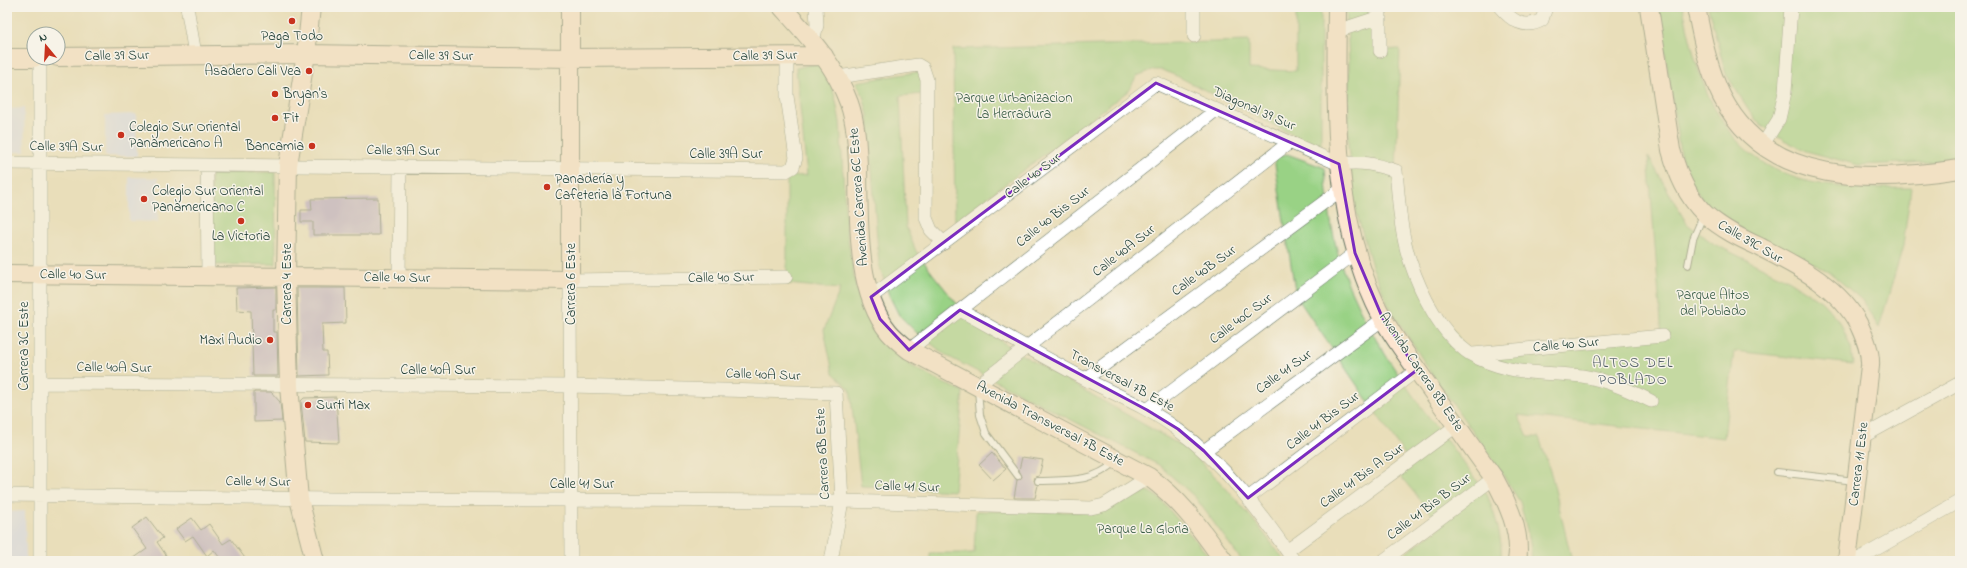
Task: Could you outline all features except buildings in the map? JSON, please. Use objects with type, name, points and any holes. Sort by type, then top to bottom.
[{"type":"street","points":[[187,7],[196,54]]},
{"type":"street","name":"Carrera 4 Este","points":[[311,7],[306,54],[288,165],[286,277],[289,386],[299,499],[315,561]]},
{"type":"street","name":"Carrera 6 Este","points":[[570,7],[571,561]]},
{"type":"street","name":"Avenida Carrera 6C Este","points":[[782,7],[813,41],[838,77],[854,119],[857,144],[861,254],[871,297]]},
{"type":"street","points":[[813,41],[817,25],[816,7]]},
{"type":"street","points":[[1194,7],[1194,36]]},
{"type":"street","name":"Avenida Carrera 8B Este","points":[[1337,7],[1336,80],[1339,164],[1342,189],[1355,253],[1383,319],[1456,426],[1494,478],[1512,516],[1516,535],[1518,561]]},
{"type":"street","points":[[1500,7],[1511,20],[1525,23],[1536,23],[1542,20],[1546,7]]},
{"type":"street","name":"Calle 39C Sur","points":[[1649,7],[1672,150],[1678,172],[1689,195],[1705,213],[1727,231],[1767,251],[1829,288],[1839,297],[1856,319],[1867,344],[1870,366]]},
{"type":"street","points":[[1696,7],[1709,67],[1722,98],[1740,126],[1762,146],[1794,162],[1815,169],[1848,176],[1896,177],[1960,169]]},
{"type":"street","points":[[1762,146],[1779,119],[1786,92],[1791,7]]},
{"type":"street","points":[[1337,31],[1380,12],[1380,51]]},
{"type":"street","name":"Calle 39 Sur","points":[[66,57],[196,54],[571,58],[824,56]]},
{"type":"street","name":"Calle 39A Sur","points":[[7,163],[786,171],[795,164],[796,158],[787,96],[787,56]]},
{"type":"street","points":[[7,58],[26,58]]},
{"type":"street","points":[[838,77],[918,65],[923,68],[927,80],[926,218],[931,230],[944,243]]},
{"type":"street","name":"Carrera 3C Este","points":[[40,66],[40,561]]},
{"type":"street","name":"Diagonal 39 Sur","points":[[1156,83],[1339,164]]},
{"type":"street","name":"Calle 40 Sur","points":[[871,297],[1156,83]]},
{"type":"street","name":"Calle 40 Bis Sur","points":[[909,350],[1216,110]]},
{"type":"street","name":"Calle 40A Sur","points":[[977,386],[1290,142]]},
{"type":"street","points":[[1339,164],[1359,162],[1371,163],[1396,171],[1400,208],[1410,261],[1439,320],[1457,343],[1471,354],[1488,362],[1511,369],[1584,377],[1608,382],[1651,401]]},
{"type":"street","points":[[207,165],[208,276]]},
{"type":"street","points":[[399,278],[400,166]]},
{"type":"street","name":"Calle 40B Sur","points":[[1085,379],[1342,189]]},
{"type":"street","name":"Calle 40C Sur","points":[[1147,410],[1355,253]]},
{"type":"street","name":"Calle 40 Sur","points":[[7,274],[570,280],[786,277]]},
{"type":"street","name":"Avenida Transversal 7B Este","points":[[871,297],[880,319],[889,332],[909,350],[1118,460],[1149,477],[1167,490],[1186,508],[1224,561]]},
{"type":"street","name":"Transversal 7B Este","points":[[960,310],[1085,379],[1147,410],[1178,429],[1204,451],[1248,498],[1290,556]]},
{"type":"street","name":"Calle 41 Sur","points":[[1204,451],[1383,319]]},
{"type":"street","name":"Calle 40 Sur","points":[[1471,354],[1662,336]]},
{"type":"street","name":"Carrera 11 Este","points":[[1847,561],[1870,366]]},
{"type":"street","name":"Calle 41 Bis Sur","points":[[1248,498],[1417,370]]},
{"type":"street","name":"Calle 40A Sur","points":[[40,383],[289,386],[571,386],[836,393]]},
{"type":"street","points":[[1862,438],[1960,383]]},
{"type":"street","name":"Carrera 6B Este","points":[[831,561],[842,501],[836,393]]},
{"type":"street","name":"Calle 41 Bis A Sur","points":[[1290,556],[1456,426]]},
{"type":"street","name":"Calle 41 Sur","points":[[7,495],[299,499],[842,501],[1091,508],[1104,505],[1149,477]]},
{"type":"street","name":"Calle 41 Bis B Sur","points":[[1383,561],[1494,478]]},
{"type":"street","points":[[1855,561],[1960,501]]},
{"type":"lane","points":[[1688,265],[1693,239],[1705,213]]},
{"type":"lane","points":[[977,386],[980,415],[986,433],[1018,476]]},
{"type":"lane","points":[[1038,481],[1090,478],[1104,472],[1118,460]]},
{"type":"lane","points":[[1777,472],[1857,482]]},
{"type":"highlighted area","points":[[1156,83],[1339,164],[1355,253],[1383,319],[1417,370],[1248,498],[1204,451],[1178,429],[1147,410],[960,310],[909,350],[880,319],[871,297]]},
{"type":"shaded area","points":[[24,108],[25,152],[7,152],[7,109]]},
{"type":"shaded area","name":"Colegio Sur Oriental Panamericano A","points":[[136,114],[137,156],[105,156],[105,115]]},
{"type":"shaded area","name":"Colegio Sur Oriental Panamericano C","points":[[129,177],[158,178],[158,222],[129,221]]},
{"type":"shaded area","points":[[25,511],[26,561],[7,561],[7,512]]},
{"type":"green space","name":"Parque Urbanizacion La Herradura","points":[[1296,7],[1321,7],[1321,149],[1179,77],[1162,70],[1152,70],[1137,76],[1128,91],[955,222],[953,49],[1249,41],[1249,69],[1296,71]]},
{"type":"green space","name":"Parque Altos del Poblado","points":[[1346,7],[1380,7],[1380,50],[1400,49],[1396,171],[1400,209],[1424,292],[1471,354],[1662,336],[1648,156],[1687,224],[1714,244],[1790,281],[1822,302],[1840,322],[1851,348],[1853,364],[1734,351],[1724,438],[1518,415],[1528,437],[1539,437],[1552,477],[1572,561],[1532,561],[1530,542],[1520,502],[1499,469],[1432,374],[1390,309],[1372,266],[1356,211],[1348,147],[1349,61]]},
{"type":"green space","points":[[1658,7],[1683,7],[1695,59],[1704,85],[1715,108],[1728,130],[1746,149],[1767,165],[1793,177],[1821,184],[1851,187],[1911,188],[1903,246],[1879,328],[1862,300],[1828,271],[1793,254],[1758,241],[1707,206],[1688,179],[1680,153]]},
{"type":"green space","points":[[1708,7],[1960,7],[1960,157],[1932,162],[1858,165],[1806,151],[1784,140],[1756,121],[1726,74]]},
{"type":"green space","points":[[818,63],[829,78],[835,97],[840,122],[846,226],[856,288],[873,330],[908,364],[945,384],[963,391],[954,491],[861,486],[850,389],[833,373],[824,330],[840,289],[787,284],[787,177],[807,175],[796,68]]},
{"type":"green space","points":[[924,71],[924,94],[900,96],[906,227],[916,251],[932,273],[970,320],[1019,353],[1185,448],[1238,502],[1285,561],[1242,561],[1195,497],[1159,465],[947,356],[916,332],[899,315],[889,295],[879,265],[868,115],[863,95],[856,82]]},
{"type":"green space","points":[[1287,154],[1325,168],[1333,233],[1346,280],[1366,321],[1414,398],[1487,494],[1500,535],[1501,561],[1395,561],[1442,526],[1396,471],[1409,461],[1296,296],[1274,158]]},
{"type":"green space","points":[[275,172],[276,264],[212,265],[211,173]]},
{"type":"green space","name":"Parque La Gloria","points":[[1148,491],[1159,498],[1213,561],[930,561],[930,553],[974,553],[976,511],[1100,512]]},
{"type":"place","name":"Paga Todo","points":[[292,21]]},
{"type":"place","name":"Asadero Cali Vea","points":[[309,71]]},
{"type":"place","name":"Bryan's","points":[[275,94]]},
{"type":"place","name":"Fit","points":[[275,118]]},
{"type":"place","name":"Colegio Sur Oriental Panamericano A","points":[[121,135]]},
{"type":"place","name":"Bancamia","points":[[312,146]]},
{"type":"place","name":"Panadería y Cafeteria la Fortuna","points":[[547,187]]},
{"type":"place","name":"Colegio Sur Oriental Panamericano C","points":[[144,199]]},
{"type":"place","name":"La Victoria","points":[[241,221]]},
{"type":"place","name":"Maxi Audio","points":[[270,340]]},
{"type":"place","name":"Surti Max","points":[[308,405]]},
{"type":"district","name":"ALTOS DEL POBLADO","points":[[1633,372]]}]
